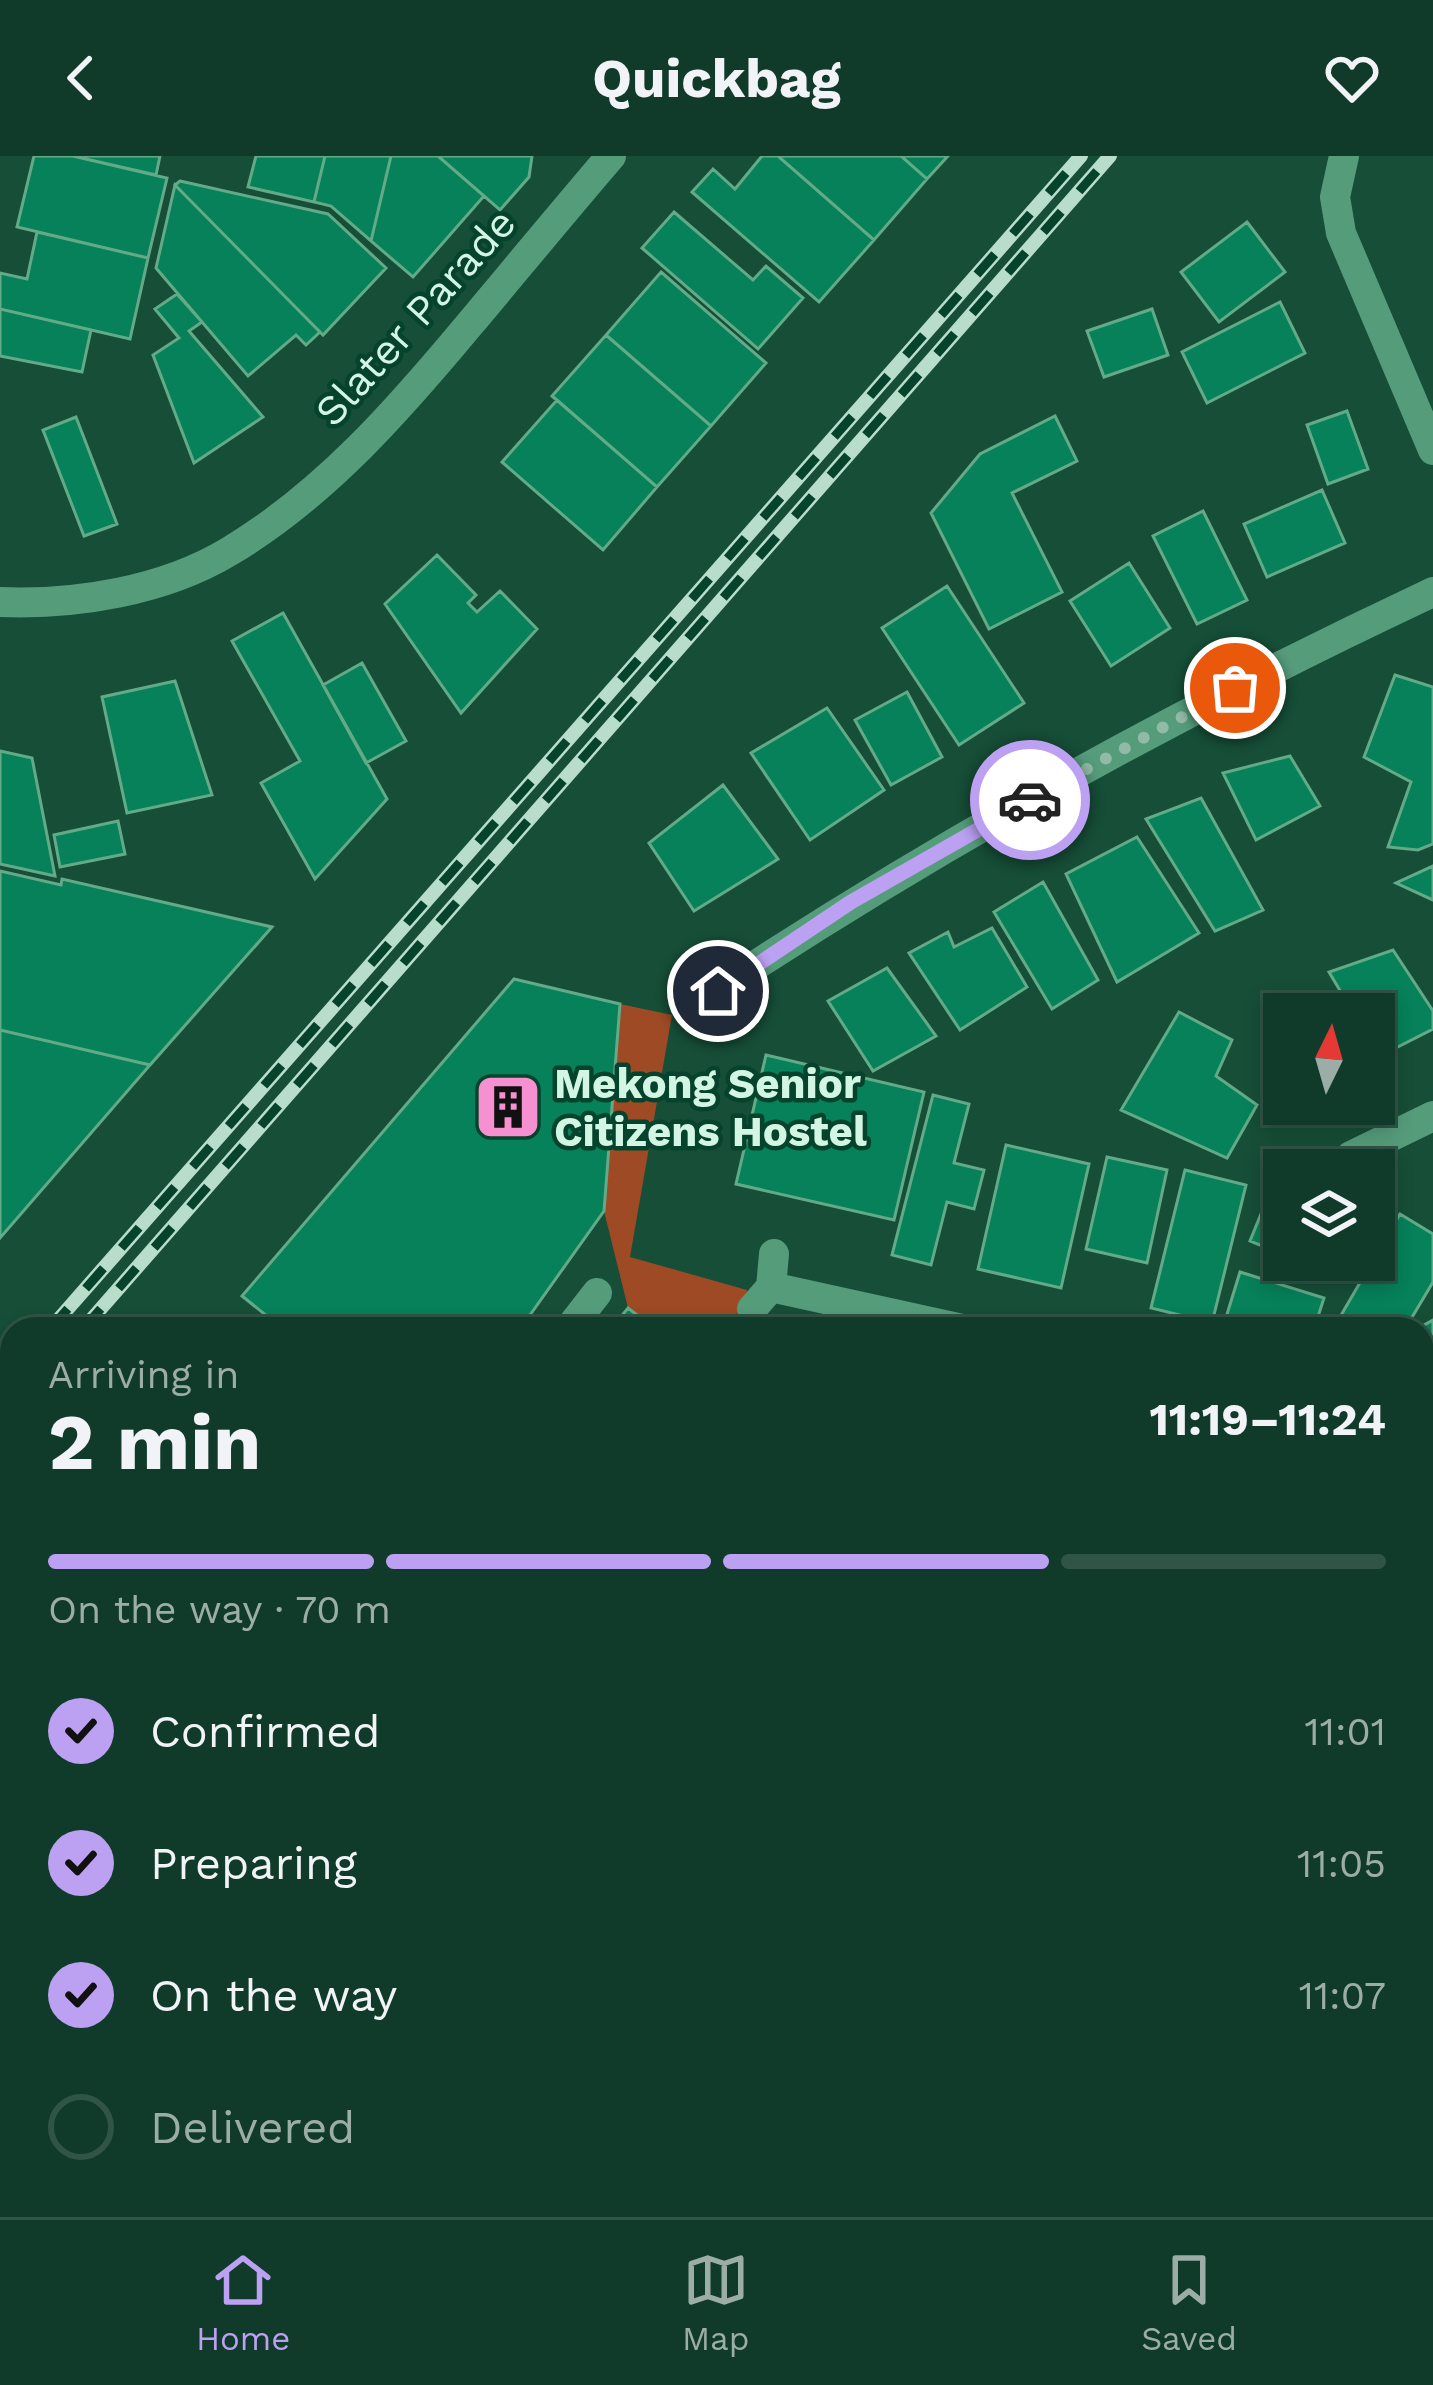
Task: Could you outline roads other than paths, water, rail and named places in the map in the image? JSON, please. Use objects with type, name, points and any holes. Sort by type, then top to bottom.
[{"type":"street","name":"Slater Parade","points":[[0,602],[42,604],[129,592],[228,553],[303,498],[386,424],[611,156]]},
{"type":"street","points":[[1344,156],[1335,196],[1341,232],[1433,450]]},
{"type":"street","points":[[718,991],[851,902],[1136,740],[1433,592]]},
{"type":"street","points":[[1366,1149],[1433,1116]]},
{"type":"street","points":[[774,1254],[762,1298],[885,1317]]},
{"type":"street","points":[[579,1317],[598,1293]]},
{"type":"railway","points":[[61,1317],[1081,156]]},
{"type":"railway","points":[[94,1317],[1110,156]]},
{"type":"place","name":"Mekong Senior Citizens Hostel","points":[[508,1107]]}]
